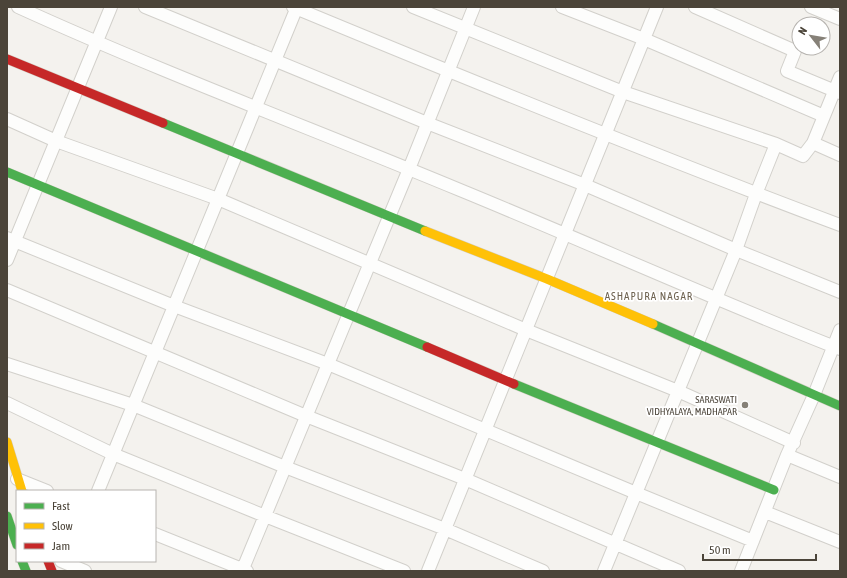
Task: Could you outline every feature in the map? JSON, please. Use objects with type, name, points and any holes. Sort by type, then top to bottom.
[{"type":"street","points":[[18,7],[97,43],[565,233],[716,299],[836,348]]},
{"type":"street","points":[[7,260],[11,240],[39,185],[111,7]]},
{"type":"street","points":[[145,7],[427,123],[585,185],[736,250],[840,292]]},
{"type":"street","points":[[98,490],[275,60],[295,7],[448,71],[756,194],[840,225]]},
{"type":"street","points":[[413,7],[623,92],[776,144],[803,156],[813,143],[824,116],[837,92],[840,76]]},
{"type":"street","points":[[156,534],[244,570],[264,516],[409,169],[474,7]]},
{"type":"street","points":[[562,7],[824,116]]},
{"type":"street","points":[[428,571],[657,7]]},
{"type":"street","points":[[695,7],[795,51],[787,71],[837,92]]},
{"type":"street","points":[[811,7],[840,19]]},
{"type":"street","points":[[7,59],[237,153],[388,217],[547,279],[698,343],[840,406]]},
{"type":"street","points":[[7,119],[56,141],[218,199],[526,330],[678,391],[794,443]]},
{"type":"street","points":[[813,143],[840,155]]},
{"type":"street","points":[[604,571],[736,250],[776,144]]},
{"type":"street","points":[[7,172],[196,252],[348,313],[657,443],[774,490]]},
{"type":"street","points":[[11,240],[174,306],[328,364],[753,541]]},
{"type":"street","points":[[7,290],[306,416],[465,479],[679,571]]},
{"type":"street","points":[[742,571],[787,455],[794,443],[836,348],[840,330]]},
{"type":"street","points":[[7,364],[133,405],[285,467],[445,529],[543,571]]},
{"type":"street","points":[[7,404],[113,454],[404,571]]},
{"type":"street","points":[[7,442],[22,490]]},
{"type":"street","points":[[787,455],[840,477]]},
{"type":"street","points":[[17,479],[44,490]]},
{"type":"street","points":[[765,512],[840,542]]},
{"type":"street","points":[[7,516],[16,542]]},
{"type":"street","points":[[66,562],[85,571]]},
{"type":"traffic: fast","points":[[163,123],[425,231]]},
{"type":"traffic: fast","points":[[7,172],[427,347]]},
{"type":"traffic: fast","points":[[653,324],[840,406]]},
{"type":"traffic: fast","points":[[514,384],[774,490]]},
{"type":"traffic: fast","points":[[7,516],[16,542]]},
{"type":"traffic: fast","points":[[22,562],[26,571]]},
{"type":"traffic: slow","points":[[425,231],[547,279],[653,324]]},
{"type":"traffic: slow","points":[[7,442],[22,490]]},
{"type":"traffic: jam","points":[[7,59],[163,123]]},
{"type":"traffic: jam","points":[[427,347],[514,384]]},
{"type":"traffic: jam","points":[[48,562],[52,571]]},
{"type":"place","name":"SARASWATI VIDHYALAYA, MADHAPAR","points":[[745,405]]},
{"type":"district","name":"ASHAPURA NAGAR","points":[[649,296]]}]
